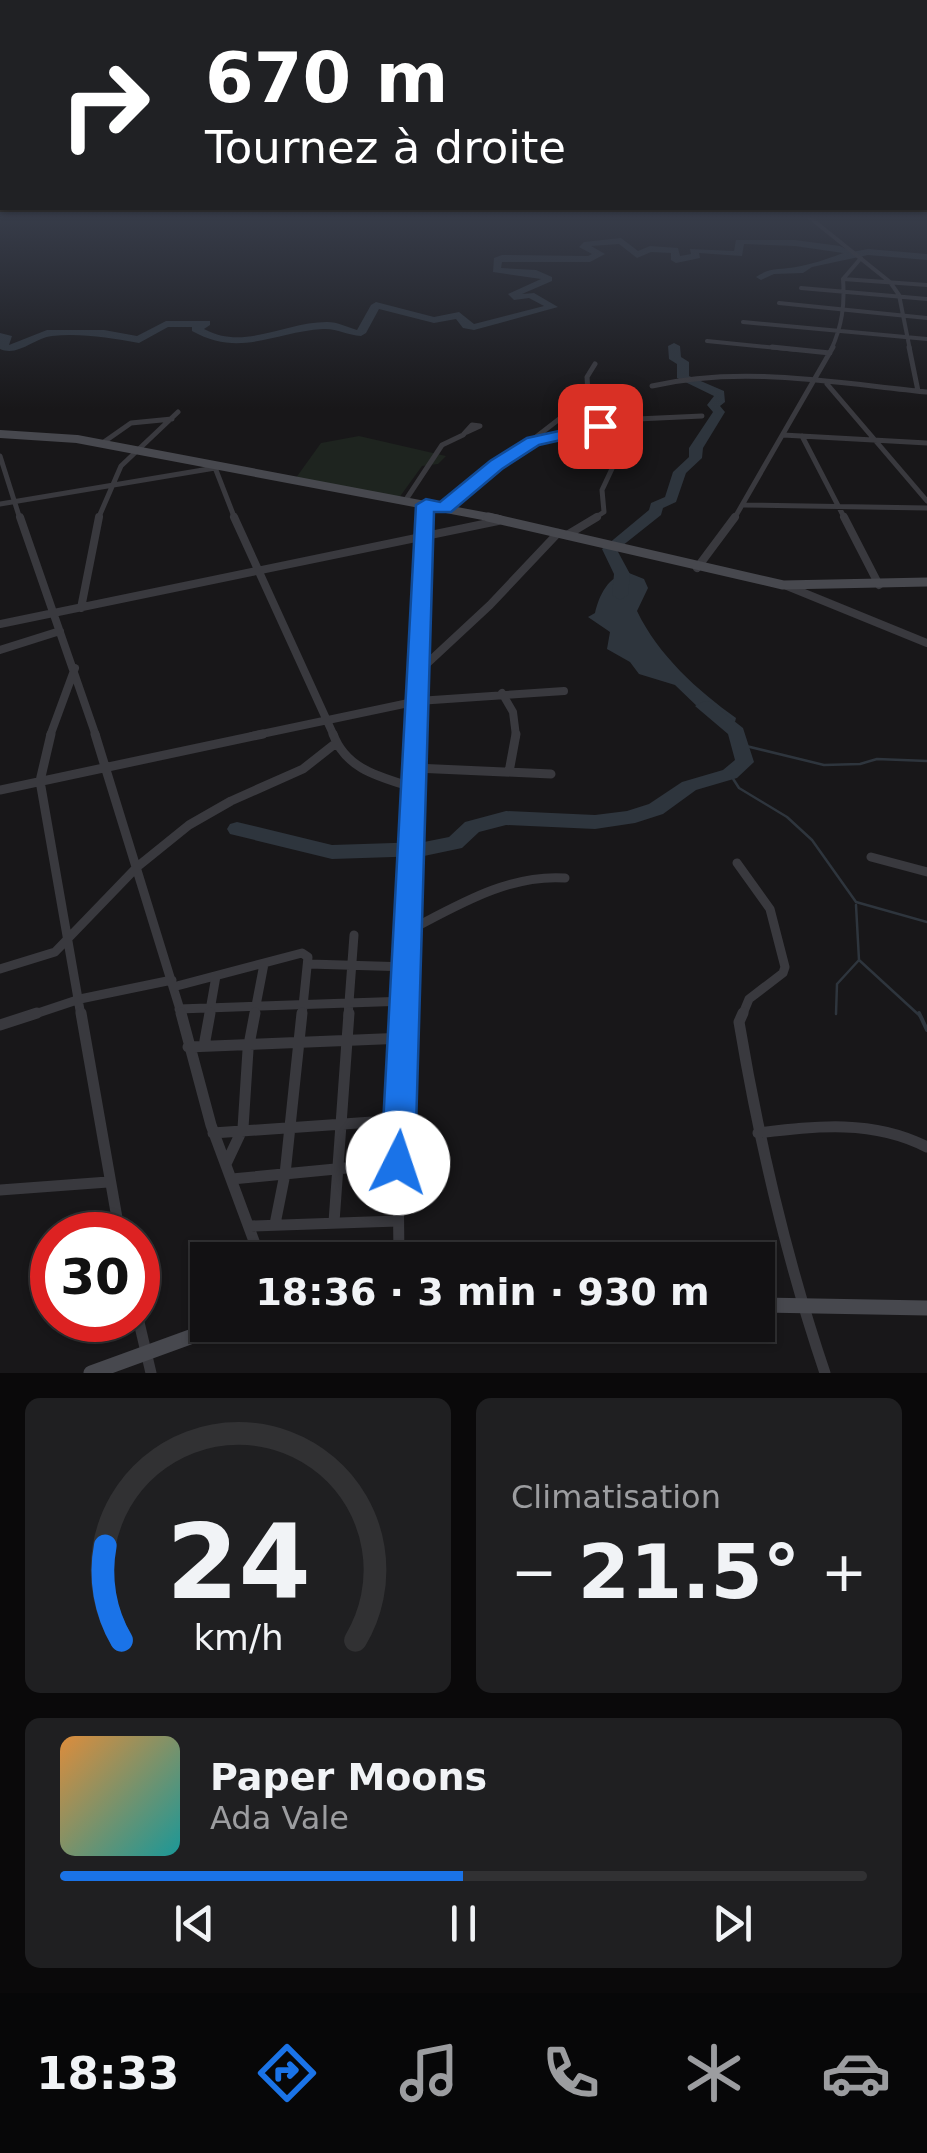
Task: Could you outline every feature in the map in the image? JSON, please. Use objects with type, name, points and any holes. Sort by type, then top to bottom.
[{"type":"street","points":[[698,568],[744,505],[830,354],[840,332],[842,281]]},
{"type":"street","points":[[879,281],[927,285]]},
{"type":"street","points":[[890,282],[899,295],[918,391]]},
{"type":"street","points":[[801,288],[927,299]]},
{"type":"street","points":[[779,303],[927,318]]},
{"type":"street","points":[[743,322],[927,340]]},
{"type":"street","points":[[707,341],[830,354]]},
{"type":"street","points":[[444,508],[496,465],[533,442],[587,395],[587,377],[595,364]]},
{"type":"street","points":[[652,386],[692,376],[927,392]]},
{"type":"street","points":[[827,384],[927,501]]},
{"type":"street","points":[[81,608],[92,568],[95,525],[108,486],[135,450],[178,412]]},
{"type":"street","points":[[533,442],[637,419],[702,416]]},
{"type":"street","points":[[100,444],[131,423],[172,419]]},
{"type":"street","points":[[406,501],[442,445],[468,432]]},
{"type":"street","points":[[0,434],[35,434],[100,444],[502,520],[783,585],[927,643]]},
{"type":"street","points":[[783,435],[927,444]]},
{"type":"street","points":[[802,436],[879,585]]},
{"type":"street","points":[[0,456],[75,668],[214,1133],[256,1242]]},
{"type":"street","points":[[420,671],[563,534],[604,512],[602,490],[616,458]]},
{"type":"street","points":[[0,504],[214,466]]},
{"type":"street","points":[[214,466],[256,571],[328,719],[339,751],[364,771],[415,788]]},
{"type":"street","points":[[399,1242],[398,1163],[426,505]]},
{"type":"street","points":[[744,505],[927,508]]},
{"type":"street","points":[[0,624],[502,520]]},
{"type":"street","points":[[783,585],[927,582]]},
{"type":"street","points":[[0,650],[60,631]]},
{"type":"street","points":[[75,668],[50,733],[40,782],[115,1212]]},
{"type":"street","points":[[0,790],[418,701],[530,689],[564,690]]},
{"type":"street","points":[[502,693],[512,707],[517,732],[508,772]]},
{"type":"street","points":[[0,970],[34,961],[68,942],[137,867],[189,825],[230,801],[303,769],[336,743]]},
{"type":"street","points":[[415,768],[551,774]]},
{"type":"street","points":[[871,858],[927,872]]},
{"type":"street","points":[[737,864],[770,908],[785,967],[783,973],[749,1000],[740,1022],[758,1133],[802,1305],[825,1373]]},
{"type":"street","points":[[410,930],[507,887],[546,874],[565,878]]},
{"type":"street","points":[[334,1222],[350,1040],[354,934]]},
{"type":"street","points":[[0,1025],[80,1000],[216,976],[305,953],[309,964],[305,1002],[275,1224]]},
{"type":"street","points":[[226,1164],[243,1128],[250,1042],[264,964]]},
{"type":"street","points":[[309,964],[408,967]]},
{"type":"street","points":[[204,1046],[216,976]]},
{"type":"street","points":[[179,1009],[407,1001]]},
{"type":"street","points":[[188,1047],[405,1038]]},
{"type":"street","points":[[214,1133],[400,1120]]},
{"type":"street","points":[[758,1133],[863,1128],[899,1132],[927,1146]]},
{"type":"street","points":[[232,1179],[398,1163]]},
{"type":"street","points":[[0,1190],[108,1182]]},
{"type":"street","points":[[251,1226],[398,1221]]},
{"type":"street","points":[[775,1304],[927,1308]]},
{"type":"street","points":[[91,1373],[190,1336]]},
{"type":"street","points":[[143,1342],[151,1373]]},
{"type":"shaded area","points":[[359,436],[446,456],[438,464],[422,466],[396,502],[293,482],[321,443]]},
{"type":"shaded area","points":[[629,573],[644,579],[648,588],[637,611],[656,642],[694,684],[736,718],[735,722],[701,710],[675,685],[639,674],[630,662],[607,649],[610,632],[588,617],[595,613],[610,582]]},
{"type":"waterway","points":[[0,336],[8,338],[3,346],[9,349],[47,333],[104,333],[139,340],[166,324],[206,323],[196,329],[226,341],[327,325],[361,333],[376,305],[434,320],[459,315],[467,326],[474,327],[553,307],[530,295],[518,298],[513,294],[544,281]]},
{"type":"waterway","points":[[620,595],[622,574],[609,549],[656,512],[656,506],[671,499],[680,472],[695,458],[696,448],[719,412],[713,405],[719,402],[720,394],[683,378],[683,362],[675,359],[674,346]]},
{"type":"waterway","points":[[237,829],[332,852],[424,849],[455,843],[472,827],[506,818],[595,822],[628,818],[656,809],[689,786],[730,774],[745,762],[737,732],[704,706]]},
{"type":"waterway","points":[[742,745],[824,765],[860,764],[877,759],[927,761]]},
{"type":"waterway","points":[[730,774],[739,788],[787,817],[812,840],[856,902],[927,922]]},
{"type":"waterway","points":[[856,905],[859,960]]},
{"type":"waterway","points":[[836,1014],[837,984],[859,960]]},
{"type":"waterway","points":[[859,960],[920,1016]]},
{"type":"waterway","points":[[919,1013],[927,1030]]},
{"type":"route","points":[[398,1163],[426,505],[444,508],[496,465],[533,442],[600,426]]}]
